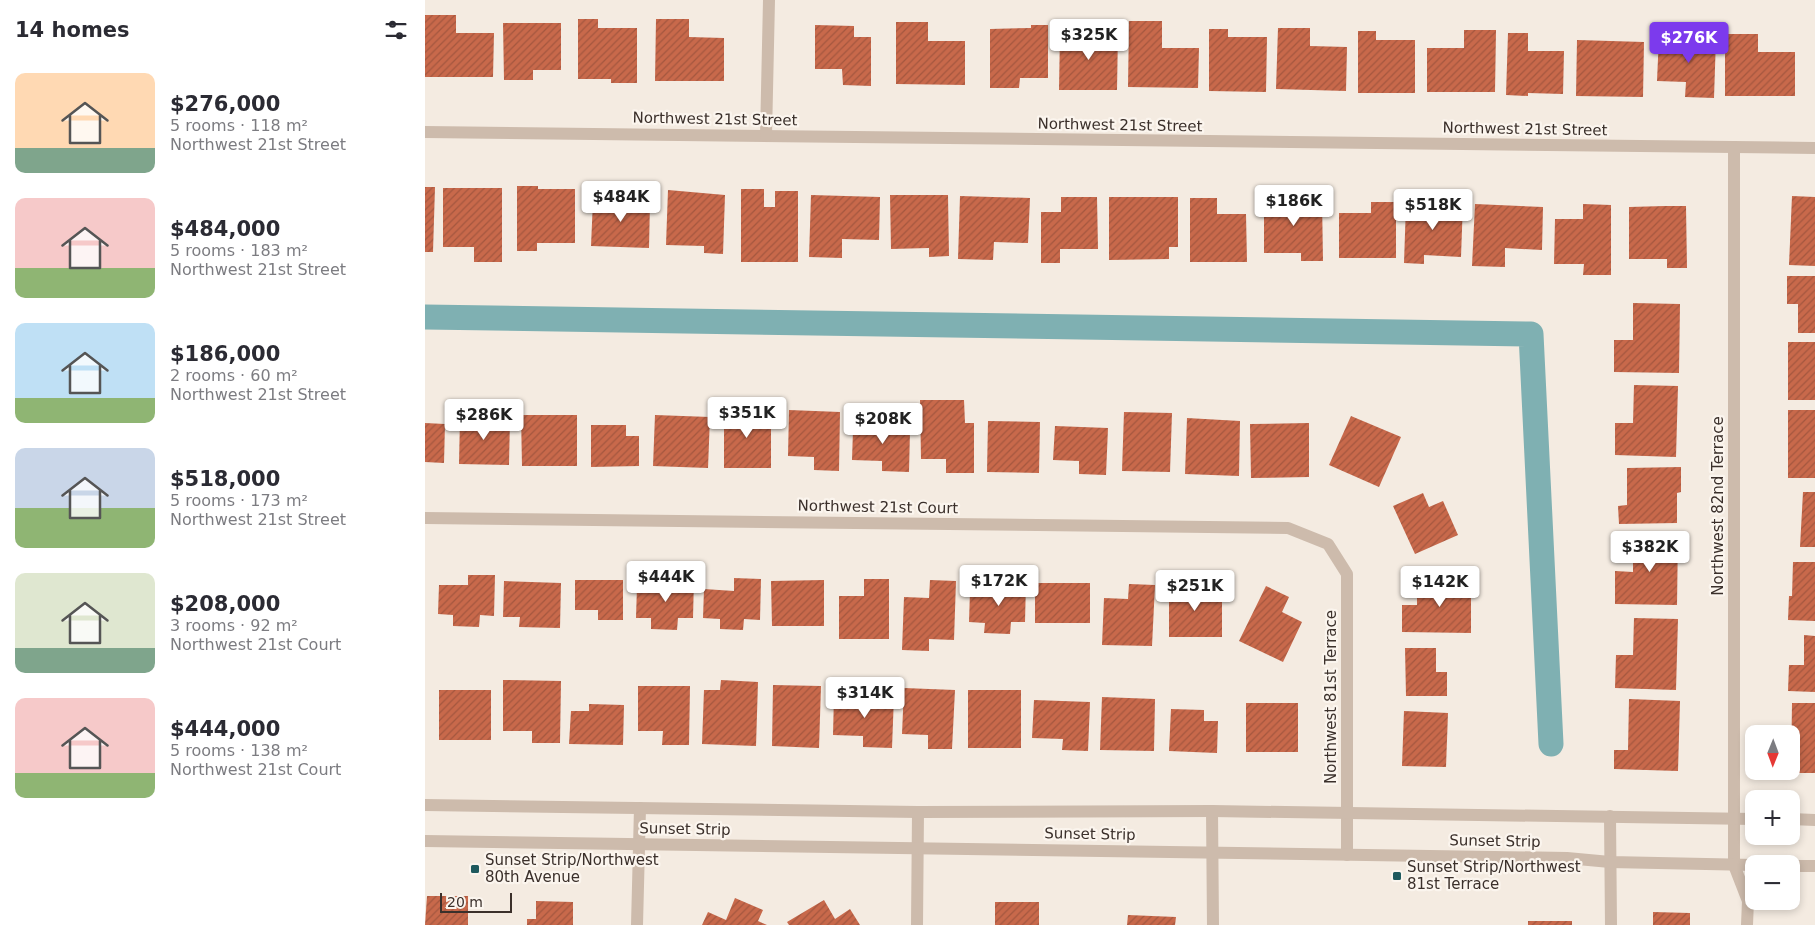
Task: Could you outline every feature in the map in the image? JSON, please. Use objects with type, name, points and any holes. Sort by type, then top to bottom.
[{"type":"street","points":[[765,136],[769,0]]},
{"type":"street","name":"Northwest 21st Street","points":[[425,132],[1037,141],[1815,148]]},
{"type":"street","name":"Northwest 82nd Terrace","points":[[1734,148],[1734,865]]},
{"type":"street","name":"Northwest 21st Court","points":[[425,518],[1289,528],[1328,544]]},
{"type":"street","name":"Northwest 81st Terrace","points":[[1328,544],[1347,574],[1347,855]]},
{"type":"street","name":"Sunset Strip","points":[[425,805],[918,812],[1212,811],[1745,819]]},
{"type":"street","points":[[637,925],[640,808]]},
{"type":"street","points":[[1212,811],[1213,925]]},
{"type":"street","points":[[917,925],[918,812]]},
{"type":"street","points":[[1610,816],[1611,925]]},
{"type":"street","points":[[1800,819],[1815,820]]},
{"type":"street","name":"Sunset Strip","points":[[425,842],[1567,858],[1610,862],[1745,866]]},
{"type":"street","points":[[1734,865],[1748,901],[1747,925]]},
{"type":"street","points":[[1800,866],[1815,866]]},
{"type":"building","points":[[425,15],[456,15],[456,33],[494,33],[493,77],[425,77]]},
{"type":"building","points":[[578,19],[598,19],[598,28],[637,28],[637,83],[611,83],[611,79],[578,79]]},
{"type":"building","points":[[656,19],[689,19],[689,37],[724,38],[724,81],[655,81]]},
{"type":"building","points":[[1129,21],[1162,21],[1162,48],[1199,48],[1198,88],[1128,87]]},
{"type":"building","points":[[896,22],[928,22],[928,41],[965,41],[965,85],[896,84]]},
{"type":"building","points":[[503,23],[561,23],[561,70],[533,70],[533,80],[504,80]]},
{"type":"building","points":[[815,25],[854,26],[854,37],[871,37],[871,86],[843,85],[842,69],[815,69]]},
{"type":"building","points":[[1031,25],[1048,25],[1048,78],[1020,78],[1019,88],[990,88],[990,29],[1031,28]]},
{"type":"building","points":[[1278,28],[1310,28],[1310,46],[1347,47],[1346,91],[1276,89]]},
{"type":"building","points":[[1209,29],[1228,29],[1228,37],[1267,37],[1266,92],[1209,91]]},
{"type":"building","points":[[1464,30],[1496,30],[1495,92],[1427,92],[1427,48],[1464,48]]},
{"type":"building","points":[[1358,31],[1376,31],[1376,40],[1415,40],[1415,93],[1358,93]]},
{"type":"building","points":[[1060,32],[1118,32],[1117,90],[1059,90]]},
{"type":"building","points":[[1508,33],[1528,33],[1528,51],[1564,51],[1563,94],[1528,93],[1528,96],[1506,95]]},
{"type":"building","points":[[1725,34],[1758,34],[1758,52],[1795,52],[1795,96],[1725,96]]},
{"type":"building","points":[[1659,36],[1716,38],[1714,98],[1685,97],[1686,82],[1657,81]]},
{"type":"building","points":[[1577,40],[1644,42],[1643,97],[1576,96]]},
{"type":"building","points":[[517,186],[538,186],[538,189],[575,189],[575,243],[537,243],[537,251],[517,251]]},
{"type":"building","points":[[425,187],[435,187],[433,252],[425,252]]},
{"type":"building","points":[[443,188],[502,188],[502,262],[474,262],[474,247],[443,247]]},
{"type":"building","points":[[741,189],[764,189],[764,207],[775,207],[775,191],[798,191],[798,262],[741,262]]},
{"type":"building","points":[[668,190],[725,195],[723,254],[704,253],[704,246],[666,245]]},
{"type":"building","points":[[621,192],[638,193],[637,202],[650,203],[649,248],[591,246],[593,200],[621,201]]},
{"type":"building","points":[[811,195],[880,197],[879,240],[842,239],[842,258],[809,257]]},
{"type":"building","points":[[890,195],[948,195],[949,256],[929,257],[929,248],[891,249]]},
{"type":"building","points":[[960,196],[1030,198],[1028,243],[994,242],[993,260],[958,259]]},
{"type":"building","points":[[1792,196],[1815,197],[1815,266],[1789,265]]},
{"type":"building","points":[[1061,197],[1097,197],[1098,249],[1060,249],[1060,263],[1041,263],[1041,212],[1061,212]]},
{"type":"building","points":[[1109,197],[1178,197],[1178,247],[1169,247],[1169,259],[1109,260]]},
{"type":"building","points":[[1190,198],[1217,198],[1217,214],[1246,214],[1247,262],[1190,262]]},
{"type":"building","points":[[1264,198],[1322,198],[1323,261],[1301,261],[1301,253],[1264,253]]},
{"type":"building","points":[[1438,201],[1463,202],[1461,257],[1424,255],[1424,264],[1404,263],[1406,204],[1438,205]]},
{"type":"building","points":[[1371,202],[1396,202],[1396,258],[1339,258],[1339,213],[1371,213]]},
{"type":"building","points":[[1475,204],[1543,207],[1542,250],[1505,248],[1505,267],[1472,266]]},
{"type":"building","points":[[1583,204],[1611,205],[1611,275],[1583,275],[1584,264],[1554,264],[1555,219],[1583,219]]},
{"type":"building","points":[[1686,206],[1687,268],[1667,268],[1667,259],[1629,259],[1629,207]]},
{"type":"building","points":[[1787,276],[1815,276],[1815,333],[1798,333],[1798,304],[1787,304]]},
{"type":"building","points":[[1633,303],[1680,304],[1679,373],[1614,372],[1614,340],[1633,340]]},
{"type":"building","points":[[1788,342],[1815,342],[1815,400],[1788,400]]},
{"type":"building","points":[[1634,385],[1678,386],[1676,457],[1615,455],[1615,423],[1633,423]]},
{"type":"building","points":[[920,400],[964,400],[965,423],[974,423],[974,473],[946,473],[946,459],[921,459]]},
{"type":"building","points":[[789,410],[840,412],[839,471],[814,470],[814,457],[788,456]]},
{"type":"building","points":[[1788,410],[1815,410],[1815,478],[1788,478]]},
{"type":"building","points":[[724,411],[771,411],[771,468],[724,468]]},
{"type":"building","points":[[1124,412],[1172,413],[1170,472],[1122,471]]},
{"type":"building","points":[[521,415],[577,415],[577,466],[522,466]]},
{"type":"building","points":[[655,415],[710,417],[708,468],[653,466]]},
{"type":"building","points":[[1351,416],[1401,437],[1379,487],[1329,465]]},
{"type":"building","points":[[460,417],[510,418],[509,465],[459,464]]},
{"type":"building","points":[[868,417],[894,418],[894,431],[910,431],[909,472],[882,471],[882,461],[852,460],[853,430],[868,430]]},
{"type":"building","points":[[1187,418],[1240,421],[1239,476],[1185,474]]},
{"type":"building","points":[[988,421],[1040,422],[1039,473],[987,472]]},
{"type":"building","points":[[425,423],[445,424],[444,463],[425,462]]},
{"type":"building","points":[[1309,423],[1309,477],[1251,478],[1250,424]]},
{"type":"building","points":[[591,425],[626,425],[626,436],[639,436],[639,466],[591,467]]},
{"type":"building","points":[[1055,426],[1108,428],[1106,475],[1079,474],[1079,461],[1053,460]]},
{"type":"building","points":[[1681,467],[1681,492],[1677,493],[1677,523],[1619,524],[1618,506],[1627,505],[1627,468]]},
{"type":"building","points":[[1803,492],[1815,492],[1815,547],[1800,547]]},
{"type":"building","points":[[1423,493],[1429,507],[1443,501],[1458,535],[1415,554],[1393,506]]},
{"type":"building","points":[[1633,535],[1678,535],[1677,605],[1615,604],[1615,571],[1633,572]]},
{"type":"building","points":[[1793,562],[1815,562],[1815,621],[1788,620],[1789,596],[1792,596]]},
{"type":"building","points":[[468,575],[495,575],[494,616],[480,615],[479,627],[453,626],[453,615],[438,614],[439,585],[468,585]]},
{"type":"building","points":[[665,577],[694,578],[693,618],[678,618],[677,630],[651,629],[651,618],[636,618],[637,586],[664,587]]},
{"type":"building","points":[[734,578],[761,579],[760,620],[744,619],[743,630],[720,629],[720,619],[703,618],[704,589],[734,591]]},
{"type":"building","points":[[864,579],[889,579],[889,639],[839,639],[839,596],[864,596]]},
{"type":"building","points":[[575,580],[623,580],[623,620],[598,620],[598,610],[575,610]]},
{"type":"building","points":[[824,580],[824,626],[772,626],[771,581]]},
{"type":"building","points":[[930,580],[956,581],[954,640],[929,639],[929,651],[902,650],[904,597],[929,598]]},
{"type":"building","points":[[504,581],[561,583],[560,628],[519,627],[520,617],[503,617]]},
{"type":"building","points":[[1417,581],[1471,581],[1471,633],[1402,632],[1402,605],[1417,605]]},
{"type":"building","points":[[999,582],[1026,582],[1025,622],[1011,622],[1010,634],[984,633],[985,623],[969,622],[970,591],[998,592]]},
{"type":"building","points":[[1035,583],[1090,583],[1090,623],[1035,623]]},
{"type":"building","points":[[1129,584],[1155,585],[1152,646],[1102,645],[1104,598],[1128,599]]},
{"type":"building","points":[[1266,586],[1289,597],[1282,612],[1302,622],[1283,662],[1239,641]]},
{"type":"building","points":[[1169,587],[1222,587],[1222,637],[1169,637]]},
{"type":"building","points":[[1634,618],[1678,619],[1676,690],[1615,688],[1616,655],[1633,655]]},
{"type":"building","points":[[1804,635],[1815,636],[1815,692],[1788,691],[1789,665],[1804,665]]},
{"type":"building","points":[[1405,648],[1436,648],[1436,672],[1447,672],[1447,696],[1406,696]]},
{"type":"building","points":[[503,680],[561,681],[560,743],[532,743],[532,731],[503,731]]},
{"type":"building","points":[[721,680],[758,682],[756,746],[702,744],[704,690],[720,690]]},
{"type":"building","points":[[773,685],[821,686],[819,748],[772,746]]},
{"type":"building","points":[[638,686],[690,686],[689,745],[662,745],[663,731],[638,731]]},
{"type":"building","points":[[904,688],[955,690],[952,749],[928,749],[928,735],[902,734]]},
{"type":"building","points":[[439,690],[491,690],[491,740],[439,740]]},
{"type":"building","points":[[968,690],[1021,690],[1021,748],[968,748]]},
{"type":"building","points":[[834,695],[894,696],[892,748],[863,747],[863,736],[833,735]]},
{"type":"building","points":[[1102,697],[1155,699],[1154,751],[1100,750]]},
{"type":"building","points":[[1629,699],[1680,701],[1678,771],[1614,769],[1614,750],[1628,750]]},
{"type":"building","points":[[1034,700],[1090,702],[1088,751],[1062,750],[1063,739],[1032,738]]},
{"type":"building","points":[[1246,703],[1298,703],[1298,752],[1246,752]]},
{"type":"building","points":[[1792,703],[1815,703],[1815,773],[1800,773],[1800,725],[1792,725]]},
{"type":"building","points":[[589,704],[624,705],[623,745],[569,744],[571,711],[589,711]]},
{"type":"building","points":[[1171,709],[1204,710],[1204,721],[1218,721],[1217,753],[1169,751]]},
{"type":"building","points":[[1404,711],[1448,713],[1446,767],[1402,766]]},
{"type":"building","points":[[427,896],[468,896],[468,925],[425,925]]},
{"type":"building","points":[[735,898],[763,910],[758,921],[767,925],[702,925],[708,912],[726,920]]},
{"type":"building","points":[[824,900],[835,919],[850,909],[860,925],[789,925],[787,922]]},
{"type":"building","points":[[536,901],[573,902],[573,925],[527,925],[527,919],[536,919]]},
{"type":"building","points":[[995,902],[1039,902],[1039,925],[995,925]]},
{"type":"building","points":[[1653,912],[1690,913],[1690,925],[1653,925]]},
{"type":"building","points":[[1128,915],[1176,917],[1175,925],[1127,925]]},
{"type":"building","points":[[1528,921],[1572,921],[1572,925],[1528,925]]},
{"type":"waterway","points":[[425,317],[1531,334],[1551,744]]},
{"type":"place","name":"Sunset Strip/Northwest 80th Avenue","points":[[475,869]]},
{"type":"place","name":"Sunset Strip/Northwest 81st Terrace","points":[[1397,876]]}]
